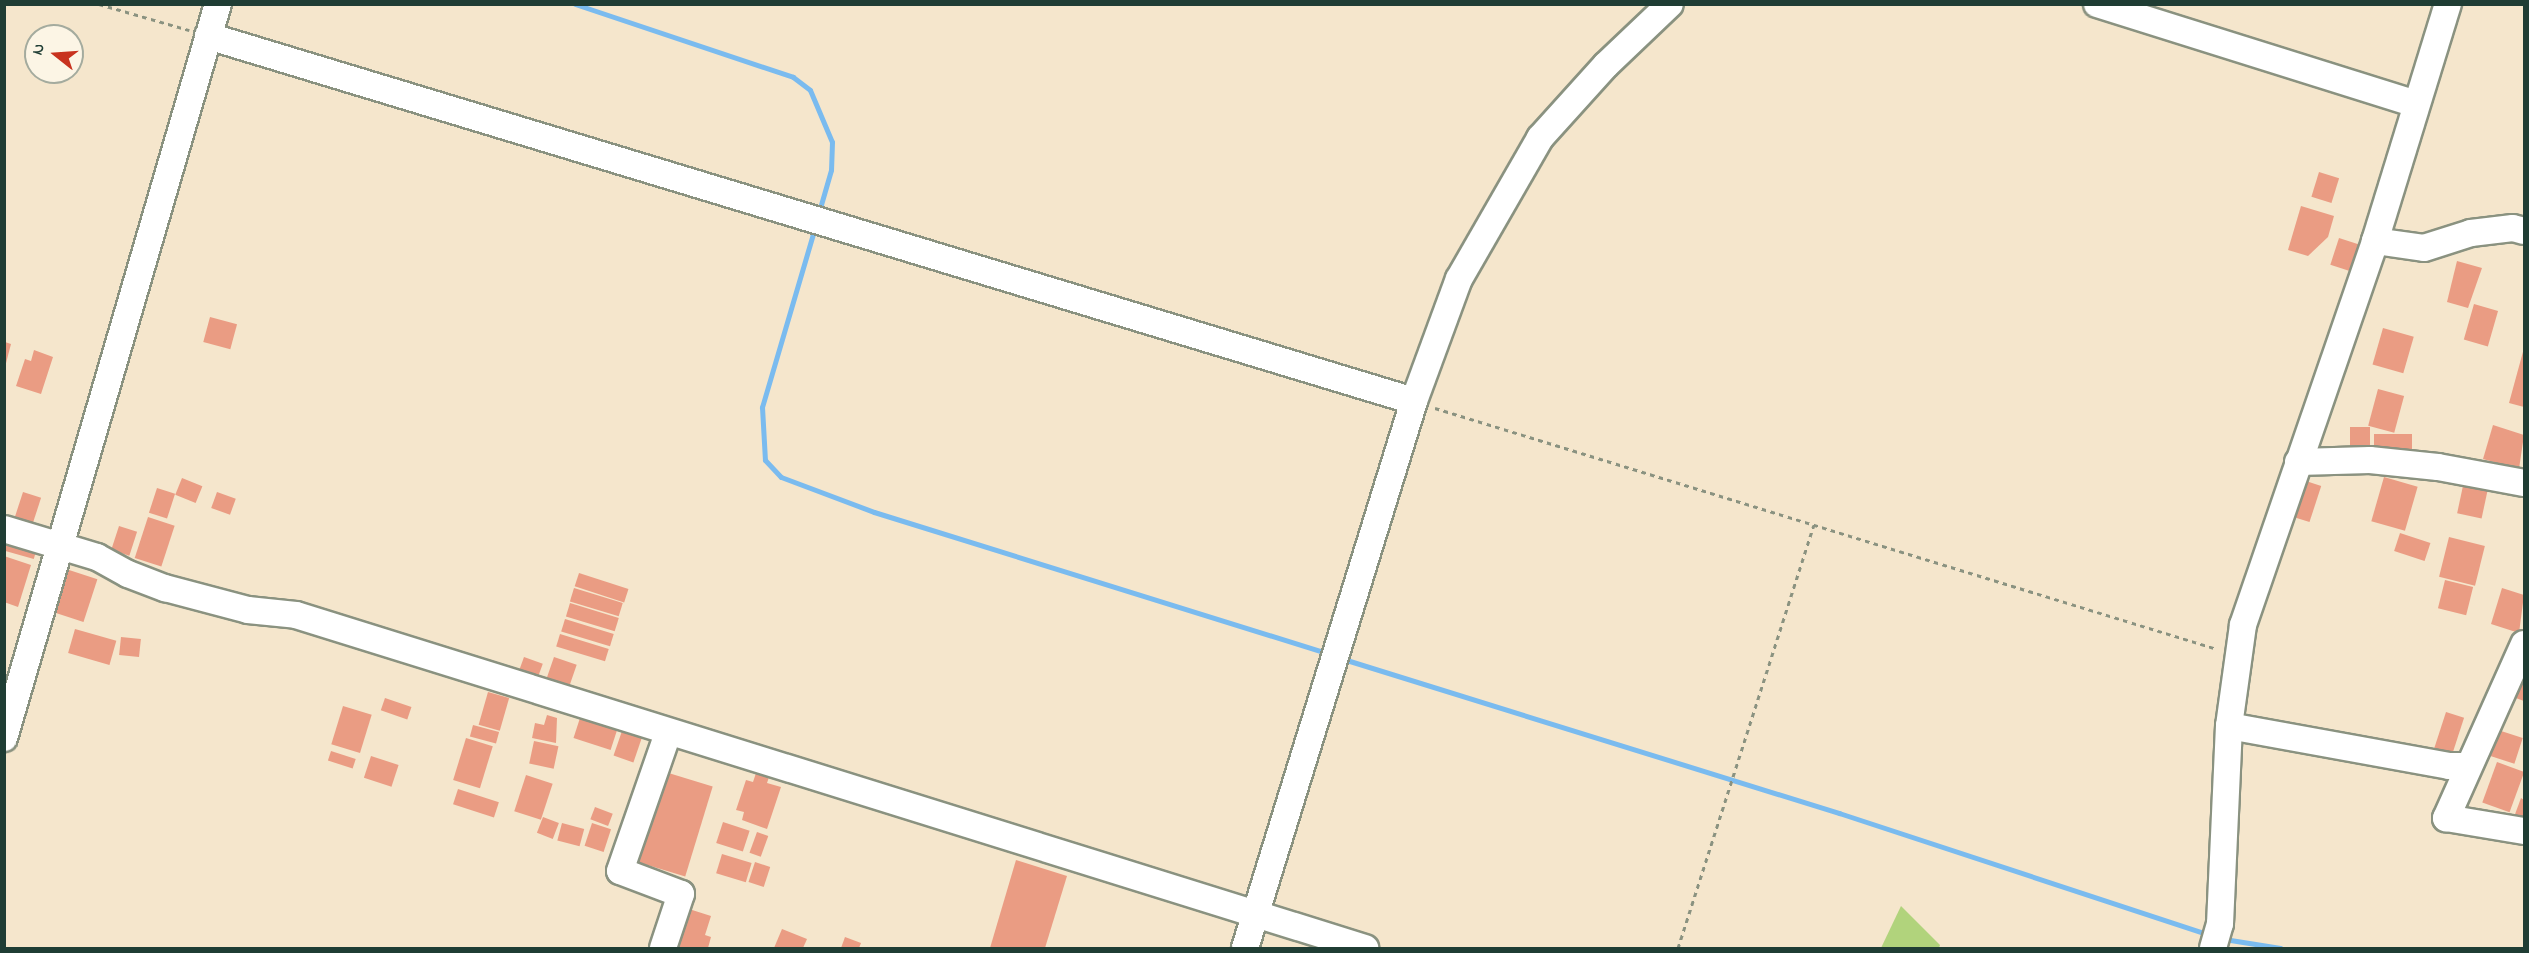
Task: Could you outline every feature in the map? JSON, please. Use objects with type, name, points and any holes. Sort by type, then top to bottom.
[{"type":"street","points":[[4,738],[14,674],[62,546],[218,4]]},
{"type":"street","points":[[1245,948],[1413,401],[1459,279],[1498,204],[1540,138],[1606,65],[1670,4]]},
{"type":"street","points":[[2097,4],[2416,104]]},
{"type":"street","points":[[2213,948],[2220,924],[2229,726],[2236,655],[2298,462],[2375,241],[2448,4]]},
{"type":"street","points":[[208,36],[1413,401]]},
{"type":"street","points":[[2375,241],[2424,248],[2470,232],[2513,228],[2524,231]]},
{"type":"street","points":[[2298,462],[2382,461],[2438,467],[2524,483]]},
{"type":"street","points":[[4,529],[62,546],[165,588],[248,610],[296,615],[668,734],[1365,948]]},
{"type":"street","points":[[2524,644],[2446,818],[2524,831]]},
{"type":"street","points":[[2229,726],[2449,766],[2468,766]]},
{"type":"street","points":[[663,948],[681,894],[620,871],[668,734]]},
{"type":"path","points":[[99,4],[208,36]]},
{"type":"path","points":[[1413,401],[2236,655]]},
{"type":"path","points":[[1678,948],[1814,525]]},
{"type":"green space","points":[[1901,906],[1940,945],[1939,948],[1881,948]]},
{"type":"building","points":[[2319,172],[2339,178],[2331,203],[2311,197]]},
{"type":"building","points":[[2301,206],[2334,216],[2328,237],[2308,256],[2288,250]]},
{"type":"building","points":[[2339,238],[2364,246],[2355,273],[2330,265]]},
{"type":"building","points":[[2457,261],[2482,268],[2468,308],[2447,302]]},
{"type":"building","points":[[2474,304],[2498,311],[2488,346],[2464,340]]},
{"type":"building","points":[[210,317],[237,324],[230,349],[203,342]]},
{"type":"building","points":[[2383,328],[2414,337],[2403,373],[2373,365]]},
{"type":"building","points":[[5,342],[11,344],[5,367]]},
{"type":"building","points":[[2524,348],[2524,407],[2509,403]]},
{"type":"building","points":[[34,350],[53,357],[41,394],[16,386],[25,359],[31,361]]},
{"type":"building","points":[[2378,389],[2404,396],[2394,433],[2368,426]]},
{"type":"building","points":[[2493,425],[2524,435],[2519,469],[2483,459]]},
{"type":"building","points":[[2350,427],[2370,427],[2370,456],[2350,456]]},
{"type":"building","points":[[2374,434],[2412,434],[2412,456],[2374,456]]},
{"type":"building","points":[[2384,477],[2418,487],[2405,531],[2371,521]]},
{"type":"building","points":[[182,478],[202,486],[196,503],[175,495]]},
{"type":"building","points":[[2306,481],[2321,486],[2309,522],[2294,517]]},
{"type":"building","points":[[2464,481],[2488,486],[2482,518],[2457,513]]},
{"type":"building","points":[[157,488],[175,494],[167,519],[149,513]]},
{"type":"building","points":[[23,492],[41,498],[31,528],[13,522]]},
{"type":"building","points":[[217,492],[236,499],[230,515],[211,508]]},
{"type":"building","points":[[148,517],[175,526],[161,567],[135,558]]},
{"type":"building","points":[[119,526],[137,532],[129,556],[111,550]]},
{"type":"building","points":[[2400,533],[2430,543],[2425,561],[2394,551]]},
{"type":"building","points":[[4,536],[38,546],[34,559],[4,551]]},
{"type":"building","points":[[2449,537],[2485,546],[2475,586],[2439,577]]},
{"type":"building","points":[[4,556],[31,565],[18,607],[4,602]]},
{"type":"building","points":[[66,569],[97,579],[83,622],[52,612]]},
{"type":"building","points":[[579,573],[628,589],[624,602],[575,586]]},
{"type":"building","points":[[2445,580],[2473,587],[2466,615],[2438,608]]},
{"type":"building","points":[[574,588],[623,603],[619,616],[570,601]]},
{"type":"building","points":[[2502,588],[2524,595],[2519,633],[2491,624]]},
{"type":"building","points":[[570,603],[619,618],[615,631],[566,616]]},
{"type":"building","points":[[565,619],[614,634],[610,646],[561,631]]},
{"type":"building","points":[[75,629],[116,641],[109,665],[68,653]]},
{"type":"building","points":[[560,634],[609,649],[605,661],[556,646]]},
{"type":"building","points":[[121,637],[141,639],[139,657],[119,655]]},
{"type":"building","points":[[524,657],[543,664],[538,677],[519,670]]},
{"type":"building","points":[[554,657],[577,665],[569,688],[546,680]]},
{"type":"building","points":[[2524,665],[2524,701],[2513,697]]},
{"type":"building","points":[[488,692],[509,698],[500,731],[479,725]]},
{"type":"building","points":[[385,698],[411,707],[407,719],[381,710]]},
{"type":"building","points":[[343,706],[372,715],[360,753],[331,744]]},
{"type":"building","points":[[2446,712],[2464,718],[2451,758],[2433,752]]},
{"type":"building","points":[[547,715],[557,718],[556,743],[532,738],[535,723],[544,725]]},
{"type":"building","points":[[580,718],[617,730],[611,750],[574,738]]},
{"type":"building","points":[[473,725],[499,732],[496,744],[470,737]]},
{"type":"building","points":[[2498,730],[2523,738],[2514,764],[2490,756]]},
{"type":"building","points":[[622,731],[642,738],[633,762],[614,756]]},
{"type":"building","points":[[466,738],[493,746],[480,788],[453,780]]},
{"type":"building","points":[[534,741],[558,746],[554,769],[529,763]]},
{"type":"building","points":[[331,751],[356,759],[353,769],[328,761]]},
{"type":"building","points":[[371,756],[399,765],[391,787],[364,778]]},
{"type":"building","points":[[2497,762],[2524,772],[2510,812],[2482,802]]},
{"type":"building","points":[[662,771],[713,786],[685,876],[635,861]]},
{"type":"building","points":[[756,773],[769,777],[767,783],[781,787],[767,829],[742,820],[744,812],[736,810],[746,780],[753,782]]},
{"type":"building","points":[[526,775],[553,784],[541,820],[514,811]]},
{"type":"building","points":[[458,789],[499,802],[494,818],[453,804]]},
{"type":"building","points":[[2521,798],[2524,800],[2524,821],[2514,817]]},
{"type":"building","points":[[595,807],[613,814],[608,826],[590,819]]},
{"type":"building","points":[[543,817],[559,823],[553,839],[537,833]]},
{"type":"building","points":[[723,822],[750,831],[743,852],[716,843]]},
{"type":"building","points":[[562,823],[584,829],[580,846],[557,840]]},
{"type":"building","points":[[592,823],[611,829],[604,852],[585,846]]},
{"type":"building","points":[[757,832],[768,836],[761,857],[749,853]]},
{"type":"building","points":[[722,854],[752,863],[746,882],[716,873]]},
{"type":"building","points":[[1016,860],[1067,876],[1045,948],[990,948]]},
{"type":"building","points":[[755,862],[770,867],[764,887],[749,882]]},
{"type":"building","points":[[689,909],[711,916],[705,935],[711,937],[708,948],[677,948]]},
{"type":"building","points":[[782,929],[807,939],[803,948],[774,948]]},
{"type":"building","points":[[845,937],[861,943],[859,948],[841,948]]},
{"type":"waterway","points":[[575,4],[793,77],[810,90],[832,142],[831,170],[818,215]]},
{"type":"waterway","points":[[815,227],[762,407],[765,460],[781,477],[874,512],[1329,654]]},
{"type":"waterway","points":[[1340,658],[1839,813],[2209,935]]},
{"type":"waterway","points":[[2224,939],[2280,948]]}]
